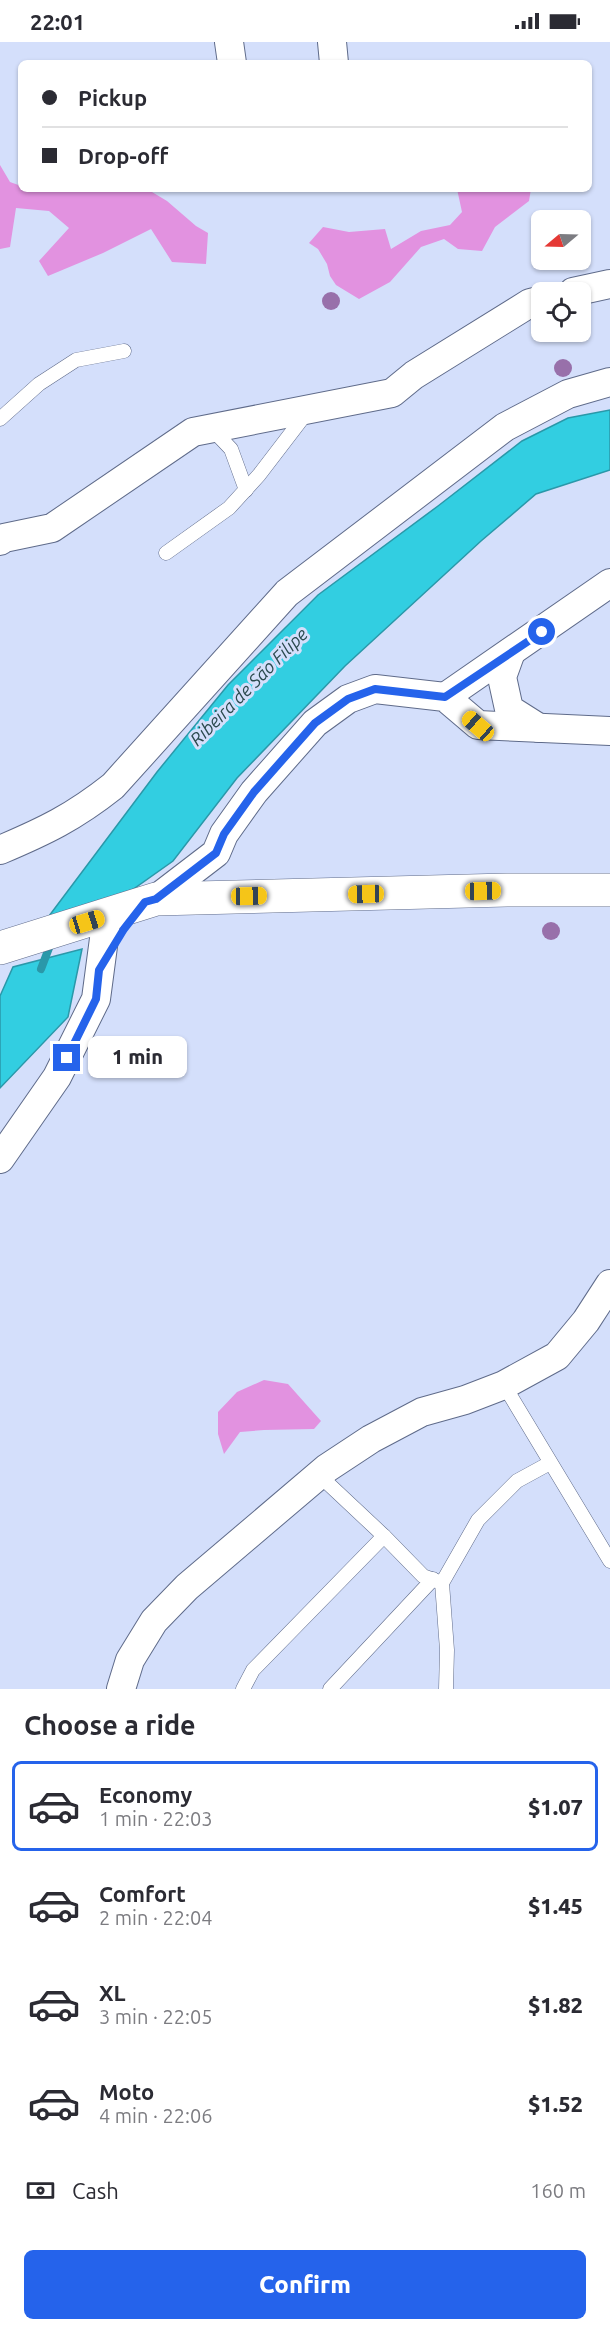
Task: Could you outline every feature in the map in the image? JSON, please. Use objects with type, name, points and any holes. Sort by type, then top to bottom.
[{"type":"street","points":[[229,42],[232,60]]},
{"type":"street","points":[[332,42],[334,60]]},
{"type":"street","points":[[591,288],[610,284]]},
{"type":"street","points":[[0,541],[4,538],[52,528],[193,432],[392,393],[414,375],[531,303]]},
{"type":"street","points":[[0,850],[46,831],[82,811],[113,786],[287,593],[505,427],[568,394],[610,382]]},
{"type":"street","points":[[445,697],[610,583]]},
{"type":"street","points":[[511,652],[502,676],[509,708],[539,728]]},
{"type":"street","points":[[99,970],[124,929],[151,900],[216,853],[224,834],[254,792],[315,723],[348,699],[375,689],[445,697],[478,726],[610,730]]},
{"type":"street","points":[[3,947],[151,900],[507,890],[610,890]]},
{"type":"street","points":[[0,1159],[57,1077],[96,999],[107,915]]},
{"type":"street","points":[[121,1689],[130,1660],[154,1621],[187,1587],[319,1475],[371,1439],[422,1412],[465,1400],[504,1385],[557,1356],[586,1322],[609,1288]]},
{"type":"lane","points":[[0,419],[39,384],[76,360],[124,351]]},
{"type":"lane","points":[[166,553],[229,508],[309,410]]},
{"type":"lane","points":[[211,429],[231,449],[246,490]]},
{"type":"lane","points":[[504,1385],[610,1561]]},
{"type":"lane","points":[[330,1689],[438,1581],[478,1520],[517,1481],[550,1463]]},
{"type":"lane","points":[[319,1475],[423,1576],[438,1581]]},
{"type":"lane","points":[[243,1689],[253,1670],[384,1536]]},
{"type":"lane","points":[[438,1581],[447,1650],[446,1689]]},
{"type":"shaded area","points":[[0,165],[10,182],[18,185],[18,192],[152,192],[208,233],[206,264],[172,262],[151,229],[103,253],[48,276],[39,261],[69,228],[49,211],[16,208],[10,247],[0,249]]},
{"type":"shaded area","points":[[458,192],[530,192],[529,201],[495,227],[482,251],[458,249],[444,239],[421,247],[390,282],[359,299],[336,285],[318,249],[309,243],[323,227],[349,232],[385,229],[391,249],[421,231],[450,225],[462,212]]},
{"type":"shaded area","points":[[264,1380],[288,1384],[321,1421],[314,1429],[240,1432],[224,1454],[218,1434],[218,1412],[237,1392]]},
{"type":"water","points":[[610,410],[610,470],[536,494],[481,541],[345,666],[237,778],[173,861],[132,890],[46,920],[157,772],[228,685],[318,595],[522,441],[568,418]]},
{"type":"water","points":[[82,949],[68,1017],[0,1088],[0,996],[13,967]]},
{"type":"waterway","name":"Ribeira de São Filipe","points":[[41,969],[52,940]]},
{"type":"route","points":[[67,1058],[96,999],[99,970],[124,929],[145,902],[156,899],[216,853],[224,834],[254,792],[315,723],[348,699],[375,689],[445,697],[542,632]]}]
